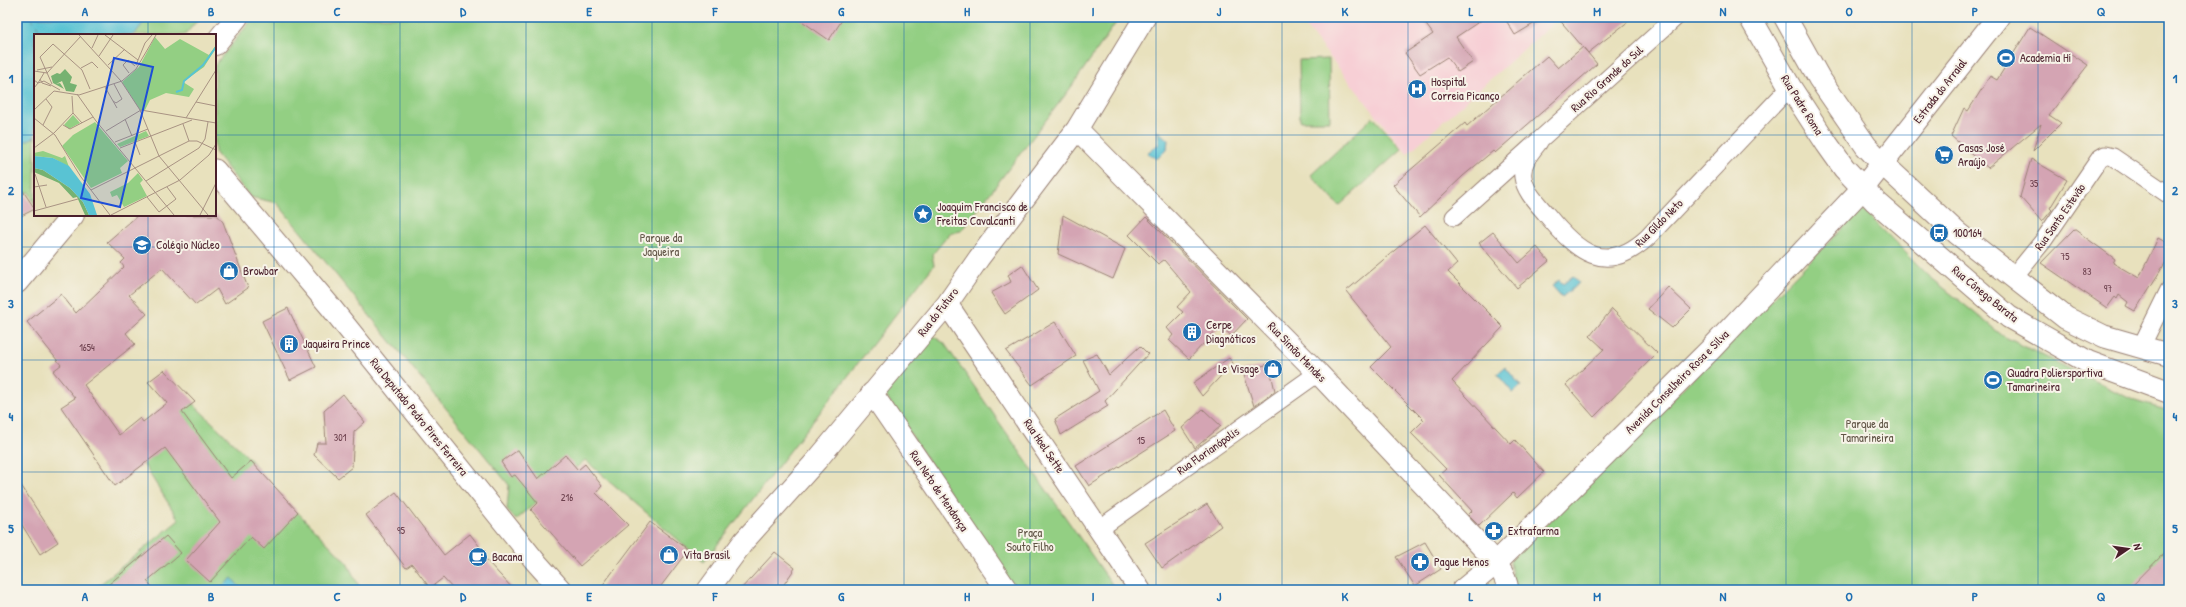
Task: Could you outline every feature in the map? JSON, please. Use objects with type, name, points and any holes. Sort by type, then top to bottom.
[{"type":"main road","points":[[216,43],[237,17]]},
{"type":"main road","name":"Rua Padre Roma","points":[[1750,17],[1790,87],[1844,168],[1863,188]]},
{"type":"main road","points":[[1785,17],[1820,78],[1857,133],[1882,164],[1957,233],[2066,318],[2103,336],[2169,355]]},
{"type":"main road","name":"Estrada do Arraial","points":[[1882,164],[1998,17]]},
{"type":"main road","name":"Avenida Conselheiro Rosa e Silva","points":[[1463,590],[1496,563],[1711,349],[1863,188],[1882,164]]},
{"type":"main road","name":"Rua Cônego Barata","points":[[1863,188],[2009,317],[2088,362],[2169,392]]},
{"type":"main road","points":[[17,282],[72,216]]},
{"type":"street","name":"Rua do Futuro","points":[[708,590],[744,541],[817,460],[947,304],[979,258],[1077,128],[1145,17]]},
{"type":"street","name":"Rua Rio Grande do Sul","points":[[1454,217],[1676,17]]},
{"type":"street","name":"Rua Gildo Neto","points":[[1523,176],[1525,187],[1532,197],[1577,248],[1600,258],[1625,254],[1636,248],[1647,238],[1790,87]]},
{"type":"street","name":"Rua Simão Mendes","points":[[1077,128],[1318,373],[1496,563],[1508,585],[1508,590]]},
{"type":"street","name":"Rua Rio Grande do Sul","points":[[1523,176],[1525,163],[1538,142]]},
{"type":"street","name":"Rua Santo Estevão","points":[[2013,278],[2044,241],[2100,158],[2105,155],[2113,157],[2169,195]]},
{"type":"street","name":"Rua Deputado Pedro Pires Ferreira","points":[[216,171],[330,305],[561,590]]},
{"type":"street","points":[[2141,347],[2169,290]]},
{"type":"street","name":"Rua Hoel Sette","points":[[947,304],[1140,590]]},
{"type":"street","name":"Rua Florianópolis","points":[[1099,529],[1318,373]]},
{"type":"street","name":"Rua Neto de Mendonça","points":[[872,393],[1007,590]]},
{"type":"shaded area","name":"Hospital Correia Picanço","points":[[1298,17],[1560,17],[1407,154]]},
{"type":"green space","points":[[148,17],[200,17],[186,34],[135,34]]},
{"type":"green space","name":"Parque da Jaqueira","points":[[254,17],[1120,17],[1069,90],[961,231],[950,233],[932,255],[934,265],[704,562],[585,460],[516,520],[507,510],[509,485],[277,203],[250,197],[216,153],[216,64]]},
{"type":"green space","points":[[1329,59],[1330,121],[1300,121],[1299,60]]},
{"type":"green space","points":[[1373,117],[1402,149],[1339,206],[1311,175]]},
{"type":"green space","points":[[34,137],[34,203],[29,192],[17,196],[17,148],[20,143]]},
{"type":"green space","name":"Parque da Tamarineira","points":[[1862,209],[1929,276],[2003,336],[2135,401],[2169,411],[2169,590],[1514,590],[1510,561]]},
{"type":"green space","name":"Praça Souto Filho","points":[[933,336],[944,343],[1116,590],[1012,590],[885,394]]},
{"type":"green space","points":[[192,403],[251,460],[267,481],[347,563],[361,590],[93,590],[179,520],[132,446]]},
{"type":"water","points":[[17,17],[148,17],[135,34],[34,34],[34,137],[21,143],[17,148]]},
{"type":"water","points":[[1158,131],[1168,140],[1167,149],[1157,159],[1147,153],[1159,144]]},
{"type":"water","points":[[1573,276],[1579,283],[1562,297],[1552,286],[1559,280],[1563,284]]},
{"type":"water","points":[[1505,367],[1521,386],[1513,393],[1497,374]]},
{"type":"water","points":[[232,578],[242,590],[218,590]]},
{"type":"building","points":[[796,17],[844,17],[829,40]]},
{"type":"building","points":[[1432,17],[1486,17],[1456,37],[1473,62],[1458,72],[1447,57],[1420,74],[1405,53],[1433,34],[1424,22]]},
{"type":"building","points":[[1504,17],[1545,17],[1515,35]]},
{"type":"building","points":[[1557,17],[1634,17],[1588,53]]},
{"type":"building","points":[[2030,27],[2088,65],[2049,115],[2061,123],[2033,151],[2041,124],[1988,168],[1951,136],[1964,108],[1968,111],[1990,76],[1997,80]]},
{"type":"building","points":[[1583,47],[1597,64],[1495,153],[1493,151],[1463,176],[1420,217],[1393,185],[1465,123],[1467,126],[1547,56],[1558,68]]},
{"type":"building","points":[[2031,159],[2067,180],[2050,208],[2052,210],[2042,222],[2020,197]]},
{"type":"building","points":[[17,182],[34,210],[17,218]]},
{"type":"building","points":[[217,215],[223,222],[248,288],[225,304],[217,289],[196,305],[162,268],[129,295],[147,314],[126,333],[135,344],[84,385],[119,435],[140,418],[143,422],[167,403],[148,382],[164,370],[195,402],[182,412],[231,478],[251,461],[298,512],[264,549],[251,537],[210,582],[186,560],[220,522],[165,448],[115,486],[61,407],[75,398],[53,371],[61,365],[27,322],[61,294],[76,313],[124,267],[121,263],[125,259],[107,242],[137,216]]},
{"type":"building","points":[[1063,215],[1125,249],[1113,279],[1058,254]]},
{"type":"building","points":[[1146,217],[1247,319],[1231,336],[1221,325],[1189,359],[1169,340],[1173,335],[1167,328],[1183,312],[1177,307],[1191,292],[1164,260],[1158,264],[1129,235]]},
{"type":"building","points":[[1425,225],[1457,264],[1448,272],[1503,327],[1452,381],[1511,444],[1515,440],[1544,472],[1517,498],[1513,493],[1479,526],[1468,515],[1472,511],[1439,475],[1446,469],[1411,433],[1424,420],[1371,367],[1391,347],[1346,291]]},
{"type":"building","points":[[2074,229],[2115,259],[2113,263],[2139,278],[2158,238],[2169,244],[2169,257],[2135,311],[2126,306],[2128,302],[2119,295],[2117,299],[2115,297],[2107,308],[2041,263]]},
{"type":"building","points":[[1493,232],[1519,263],[1537,247],[1549,261],[1517,288],[1479,243]]},
{"type":"building","points":[[1022,265],[1038,290],[1005,314],[991,293],[1011,282],[1008,275]]},
{"type":"building","points":[[1668,287],[1691,309],[1672,328],[1648,309]]},
{"type":"building","name":"Jaqueira Prince","points":[[288,308],[316,367],[290,380],[262,321]]},
{"type":"building","points":[[1612,309],[1657,353],[1594,417],[1566,385],[1604,349],[1590,336]]},
{"type":"building","points":[[1055,322],[1076,356],[1032,385],[1006,351]]},
{"type":"building","points":[[1140,346],[1148,354],[1105,401],[1108,406],[1061,435],[1055,419],[1099,391],[1083,360],[1097,354],[1109,375]]},
{"type":"building","points":[[1229,358],[1233,363],[1202,396],[1193,383]]},
{"type":"building","points":[[1269,364],[1275,391],[1254,406],[1243,371]]},
{"type":"building","points":[[343,394],[365,422],[354,432],[352,467],[338,478],[314,455],[317,443],[326,443],[324,411]]},
{"type":"building","points":[[1203,409],[1221,426],[1195,448],[1182,428]]},
{"type":"building","points":[[1163,410],[1175,431],[1089,486],[1076,466]]},
{"type":"building","points":[[518,450],[538,479],[565,455],[578,470],[585,464],[602,486],[596,493],[628,525],[580,566],[531,510],[538,503],[515,475],[511,477],[501,462]]},
{"type":"building","points":[[17,479],[58,542],[40,554],[17,517]]},
{"type":"building","points":[[396,492],[444,555],[470,534],[480,547],[477,550],[514,590],[454,590],[443,578],[430,588],[412,564],[406,568],[366,515]]},
{"type":"building","points":[[1207,504],[1221,526],[1162,568],[1145,543]]},
{"type":"building","points":[[650,522],[688,550],[658,590],[599,590]]},
{"type":"building","points":[[166,536],[181,553],[147,581],[155,590],[102,590]]},
{"type":"building","points":[[1425,542],[1441,569],[1415,586],[1396,557]]},
{"type":"building","points":[[2169,548],[2169,590],[2128,590]]},
{"type":"building","points":[[775,552],[795,568],[780,590],[740,590]]},
{"type":"ferry route","points":[[31,17],[42,34]]},
{"type":"place","name":"Academia Hi","points":[[2006,58]]},
{"type":"place","name":"Hospital Correia Picanço","points":[[1417,89]]},
{"type":"place","name":"Casas José Araújo","points":[[1944,155]]},
{"type":"place","name":"Joaquim Francisco de Freitas Cavalcanti","points":[[923,214]]},
{"type":"place","name":"100164","points":[[1939,233]]},
{"type":"place","name":"Colégio Núcleo","points":[[142,245]]},
{"type":"place","name":"Browbar","points":[[229,271]]},
{"type":"place","name":"Cerpe Diagnóticos","points":[[1192,332]]},
{"type":"place","name":"Jaqueira Prince","points":[[289,344]]},
{"type":"place","name":"Le Visage","points":[[1273,369]]},
{"type":"place","name":"Quadra Poliersportiva Tamarineira","points":[[1993,380]]},
{"type":"place","name":"Extrafarma","points":[[1494,531]]},
{"type":"place","name":"Vita Brasil","points":[[669,555]]},
{"type":"place","name":"Bacana","points":[[478,557]]},
{"type":"place","name":"Pague Menos","points":[[1420,562]]}]
